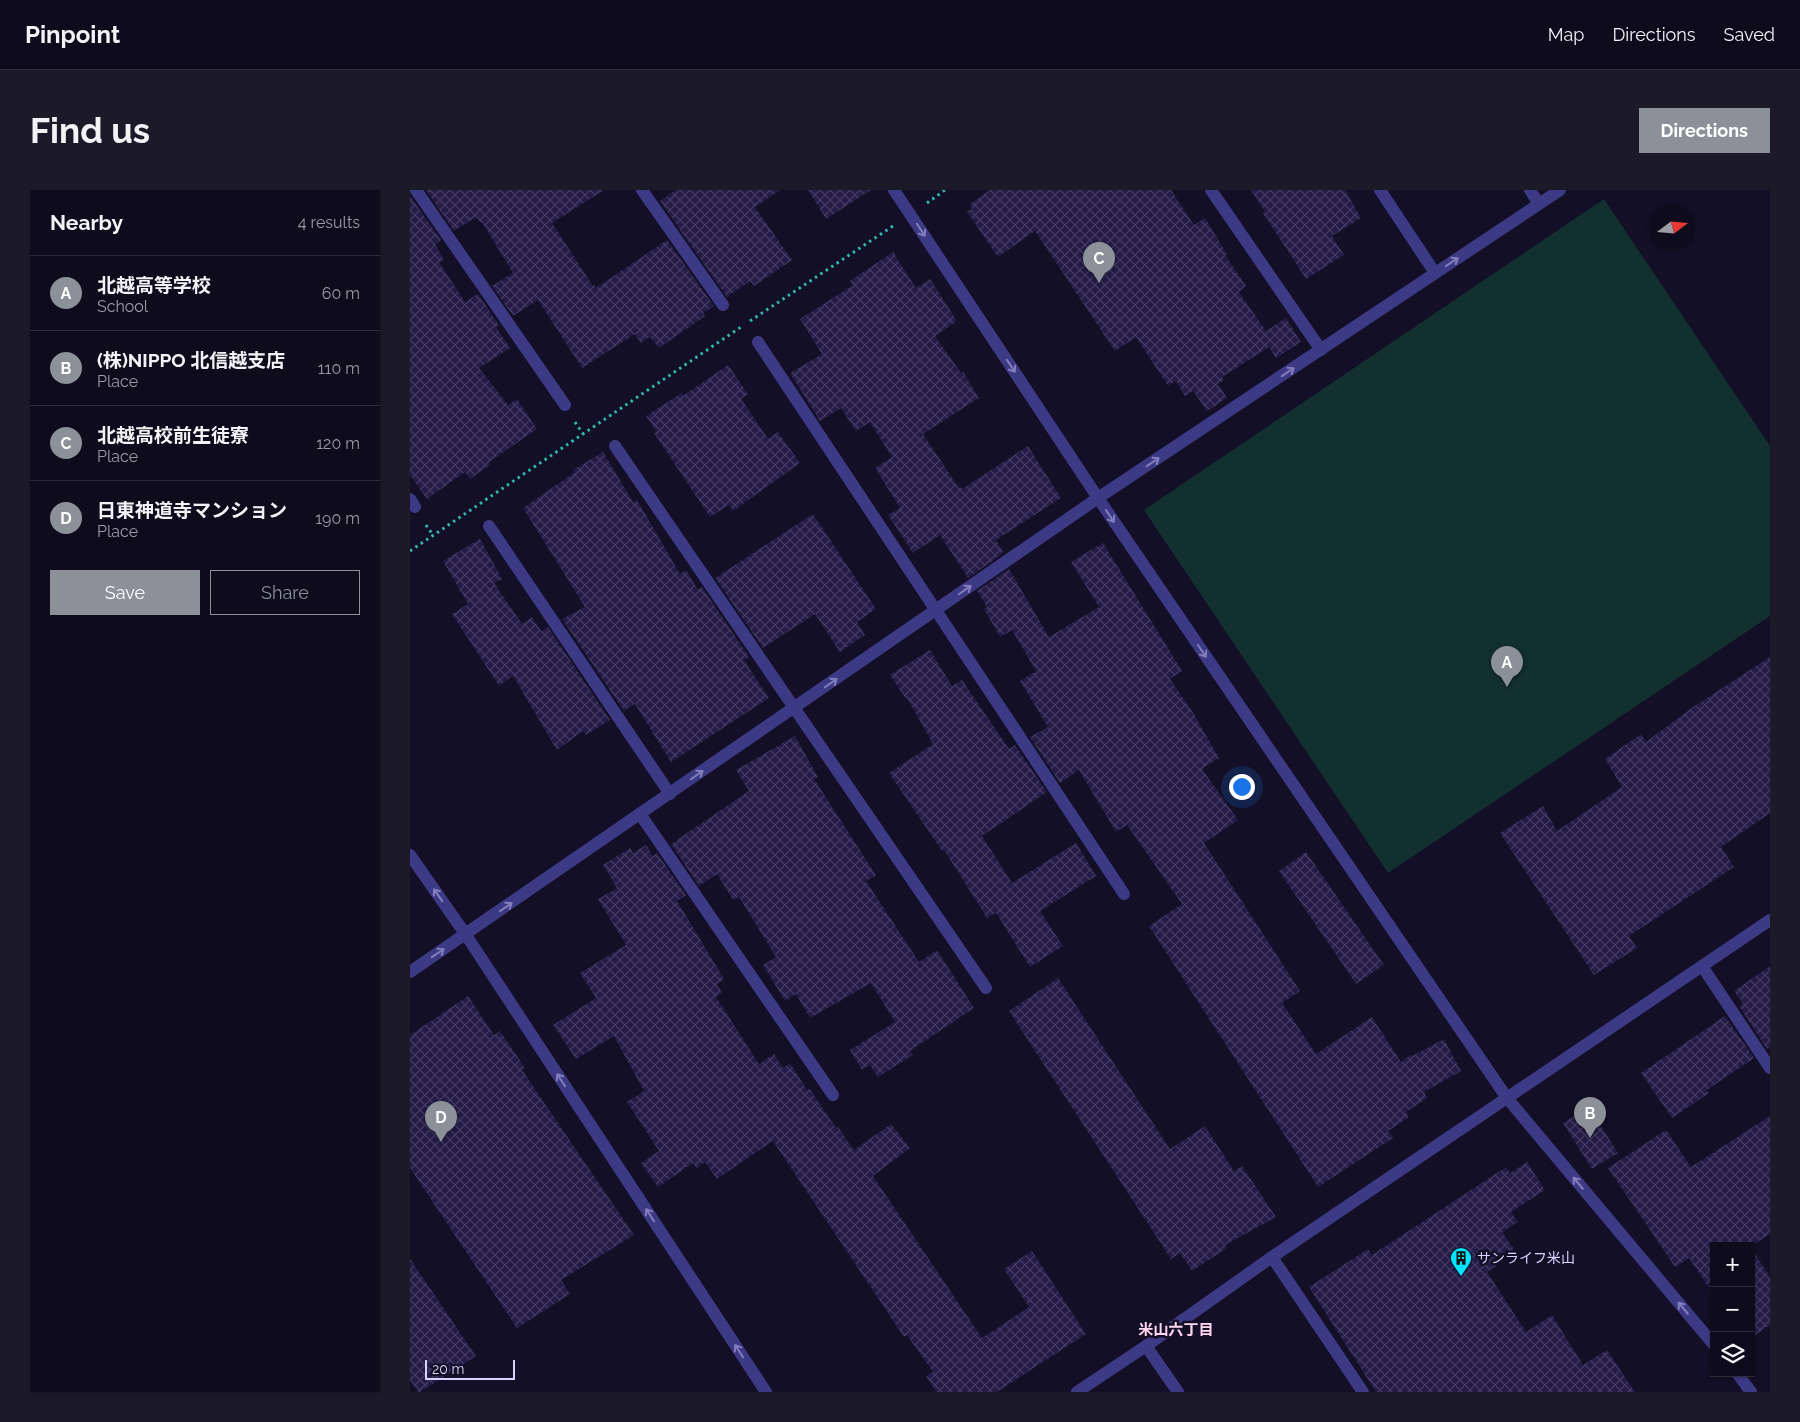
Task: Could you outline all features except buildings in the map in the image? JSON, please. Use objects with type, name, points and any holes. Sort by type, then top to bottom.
[{"type":"street","points":[[416,190],[565,405]]},
{"type":"street","points":[[642,190],[722,305]]},
{"type":"street","points":[[894,190],[1098,498],[1508,1098],[1710,1341]]},
{"type":"street","points":[[1211,190],[1321,350]]},
{"type":"street","points":[[1380,190],[1435,273]]},
{"type":"street","points":[[1530,190],[1539,204]]},
{"type":"street","points":[[410,972],[1098,498],[1560,190]]},
{"type":"street","points":[[758,342],[1124,894]]},
{"type":"street","points":[[614,446],[795,707],[986,988]]},
{"type":"street","points":[[489,526],[670,794]]},
{"type":"street","points":[[640,814],[832,1095]]},
{"type":"street","points":[[410,855],[466,935],[766,1392]]},
{"type":"street","points":[[1077,1392],[1272,1257],[1770,920]]},
{"type":"street","points":[[1702,966],[1770,1068]]},
{"type":"street","points":[[1272,1257],[1363,1392]]},
{"type":"street","points":[[1146,1346],[1178,1392]]},
{"type":"street","points":[[1740,1377],[1751,1392]]},
{"type":"path","points":[[410,550],[911,214]]},
{"type":"green space","points":[[1604,199],[1770,446],[1770,616],[1388,873],[1144,510]]},
{"type":"place","name":"北越高校前生徒寮","points":[[1099,283]]},
{"type":"place","name":"北越高等学校","points":[[1507,687]]},
{"type":"place","name":"(株)NIPPO 北信越支店","points":[[1590,1138]]},
{"type":"place","name":"日東神道寺マンション","points":[[441,1142]]},
{"type":"place","name":"サンライフ米山","points":[[1461,1277]]},
{"type":"district","name":"米山六丁目","points":[[1176,1330]]}]
